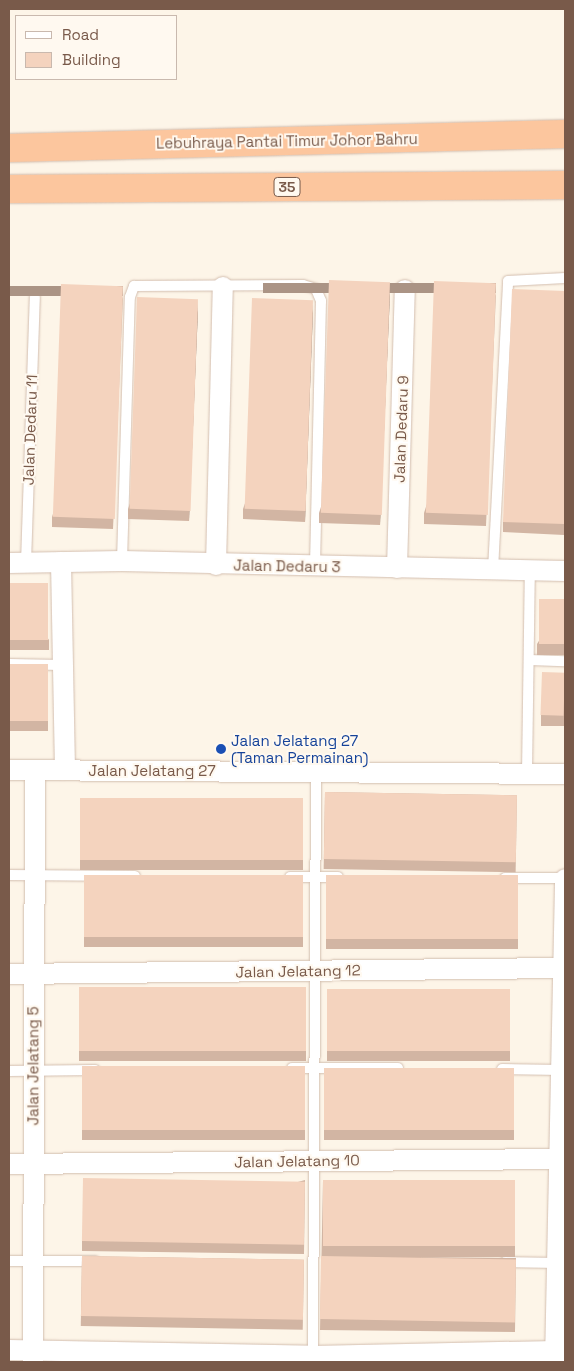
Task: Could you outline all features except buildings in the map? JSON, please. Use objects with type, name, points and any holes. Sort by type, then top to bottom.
[{"type":"highway","name":"Lebuhraya Pantai Timur Johor Bahru","points":[[9,148],[565,134]]},
{"type":"highway","name":"35","points":[[9,189],[565,185]]},
{"type":"street","points":[[216,565],[223,287]]},
{"type":"street","name":"Jalan Dedaru 9","points":[[396,568],[405,290]]},
{"type":"street","points":[[61,562],[65,770]]},
{"type":"street","name":"Jalan Dedaru 3","points":[[17,563],[122,562],[565,571]]},
{"type":"street","name":"Jalan Jelatang 27","points":[[9,770],[565,774]]},
{"type":"street","name":"Jalan Jelatang 5","points":[[33,1356],[32,874],[36,770]]},
{"type":"street","points":[[9,1350],[33,1356],[313,1359],[555,1357],[562,1148],[565,878]]},
{"type":"street","name":"Jalan Jelatang 12","points":[[9,974],[564,968]]},
{"type":"street","name":"Jalan Jelatang 10","points":[[9,1164],[312,1161],[562,1148]]},
{"type":"lane","points":[[493,570],[508,281],[565,278]]},
{"type":"lane","points":[[122,562],[130,296],[134,286],[144,283],[223,287],[303,285],[316,290],[321,301],[315,567]]},
{"type":"lane","name":"Jalan Dedaru 11","points":[[17,563],[34,297]]},
{"type":"lane","points":[[527,774],[530,570]]},
{"type":"lane","points":[[529,660],[565,661]]},
{"type":"lane","points":[[9,664],[62,665]]},
{"type":"lane","points":[[313,1359],[312,1161],[316,772]]},
{"type":"lane","points":[[9,875],[149,876]]},
{"type":"lane","points":[[275,877],[352,878]]},
{"type":"lane","points":[[488,878],[565,878]]},
{"type":"lane","points":[[275,1068],[413,1068]]},
{"type":"lane","points":[[492,1069],[562,1070]]},
{"type":"lane","points":[[9,1070],[110,1070]]},
{"type":"lane","points":[[9,1261],[113,1261]]},
{"type":"lane","points":[[490,1262],[558,1263]]},
{"type":"place","name":"Jalan Jelatang 27 (Taman Permainan)","points":[[221,749]]}]
